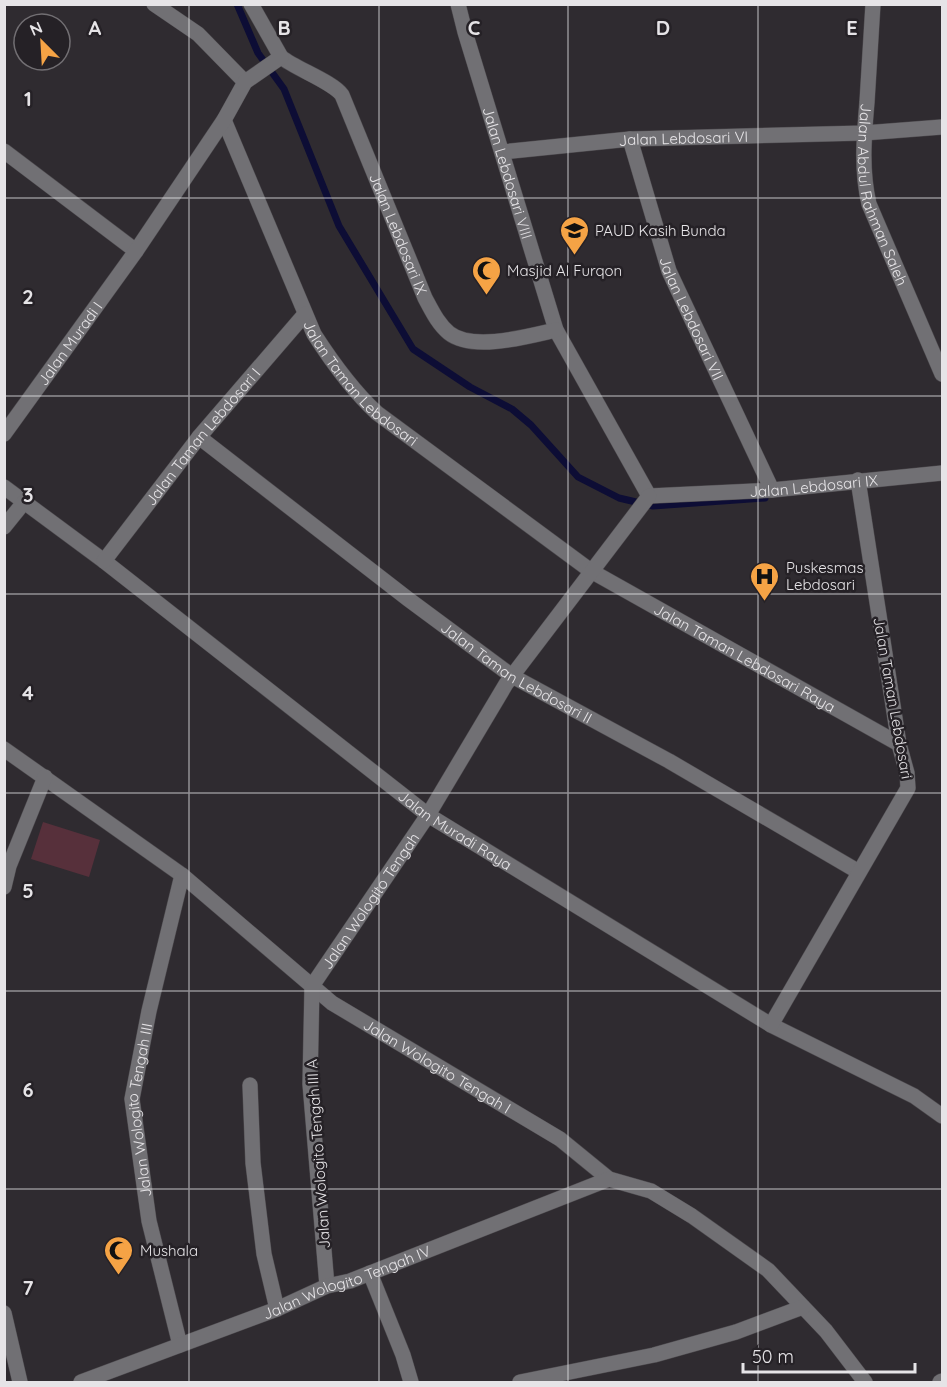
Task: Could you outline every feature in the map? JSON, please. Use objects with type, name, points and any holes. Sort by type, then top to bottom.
[{"type":"street","points":[[154,4],[198,34],[251,78],[278,58],[251,4]]},
{"type":"street","name":"Jalan Lebdosari VIII","points":[[458,4],[556,330],[647,498]]},
{"type":"street","name":"Jalan Abdul Rahman Saleh","points":[[873,4],[863,173],[869,204],[942,374]]},
{"type":"street","name":"Jalan Lebdosari IX","points":[[278,58],[333,86],[342,95],[425,298],[438,321],[451,335],[484,342],[511,341],[556,330]]},
{"type":"street","name":"Jalan Muradi I","points":[[4,434],[136,251],[251,78]]},
{"type":"street","name":"Jalan Taman Lebdosari","points":[[224,120],[305,314],[327,354],[359,396],[376,413],[591,571]]},
{"type":"street","name":"Jalan Lebdosari VI","points":[[501,152],[630,139],[864,133],[942,127]]},
{"type":"street","name":"Jalan Lebdosari VII","points":[[630,139],[669,271],[772,490]]},
{"type":"street","points":[[4,151],[136,251]]},
{"type":"street","name":"Jalan Taman Lebdosari I","points":[[104,561],[199,437],[305,314]]},
{"type":"street","name":"Jalan Taman Lebdosari II","points":[[199,437],[408,599],[512,676],[669,761],[859,873]]},
{"type":"street","name":"Jalan Lebdosari IX","points":[[647,498],[772,490],[942,473]]},
{"type":"street","name":"Jalan Taman Lebdosari","points":[[771,1025],[908,788],[907,773],[899,744],[858,480]]},
{"type":"street","name":"Jalan Muradi Raya","points":[[4,487],[104,561],[428,815],[771,1025],[914,1096],[942,1116]]},
{"type":"street","points":[[428,815],[512,676],[647,498]]},
{"type":"street","points":[[4,527],[25,501]]},
{"type":"street","name":"Jalan Taman Lebdosari Raya","points":[[591,571],[899,744]]},
{"type":"street","name":"Jalan Wologito Tengah I","points":[[4,749],[182,875],[332,1003],[560,1139],[609,1179],[651,1191],[692,1216],[768,1270],[826,1331],[865,1383]]},
{"type":"street","points":[[4,887],[9,866],[45,777]]},
{"type":"street","name":"Jalan Wologito Tengah","points":[[312,986],[428,815]]},
{"type":"street","name":"Jalan Wologito Tengah III","points":[[180,1345],[149,1221],[132,1100],[149,1011],[182,875]]},
{"type":"street","name":"Jalan Wologito Tengah III A","points":[[312,986],[310,1084],[327,1286]]},
{"type":"street","points":[[250,1085],[253,1163],[264,1254],[277,1309]]},
{"type":"street","name":"Jalan Wologito Tengah IV","points":[[81,1383],[277,1309],[327,1286],[350,1281],[609,1179]]},
{"type":"street","points":[[370,1273],[403,1355],[411,1383]]},
{"type":"street","points":[[520,1383],[664,1352],[736,1332],[803,1307]]},
{"type":"street","points":[[4,1313],[20,1383]]},
{"type":"shaded area","points":[[43,822],[100,840],[89,877],[31,859]]},
{"type":"waterway","points":[[237,4],[258,53],[284,89],[339,226],[413,349],[470,387],[512,409],[531,425],[578,477],[619,498],[653,506],[765,498]]},
{"type":"place","name":"PAUD Kasih Bunda","points":[[574,256]]},
{"type":"place","name":"Masjid Al Furqon","points":[[486,296]]},
{"type":"place","name":"Puskesmas Lebdosari","points":[[765,602]]},
{"type":"place","name":"Mushala","points":[[119,1276]]}]
